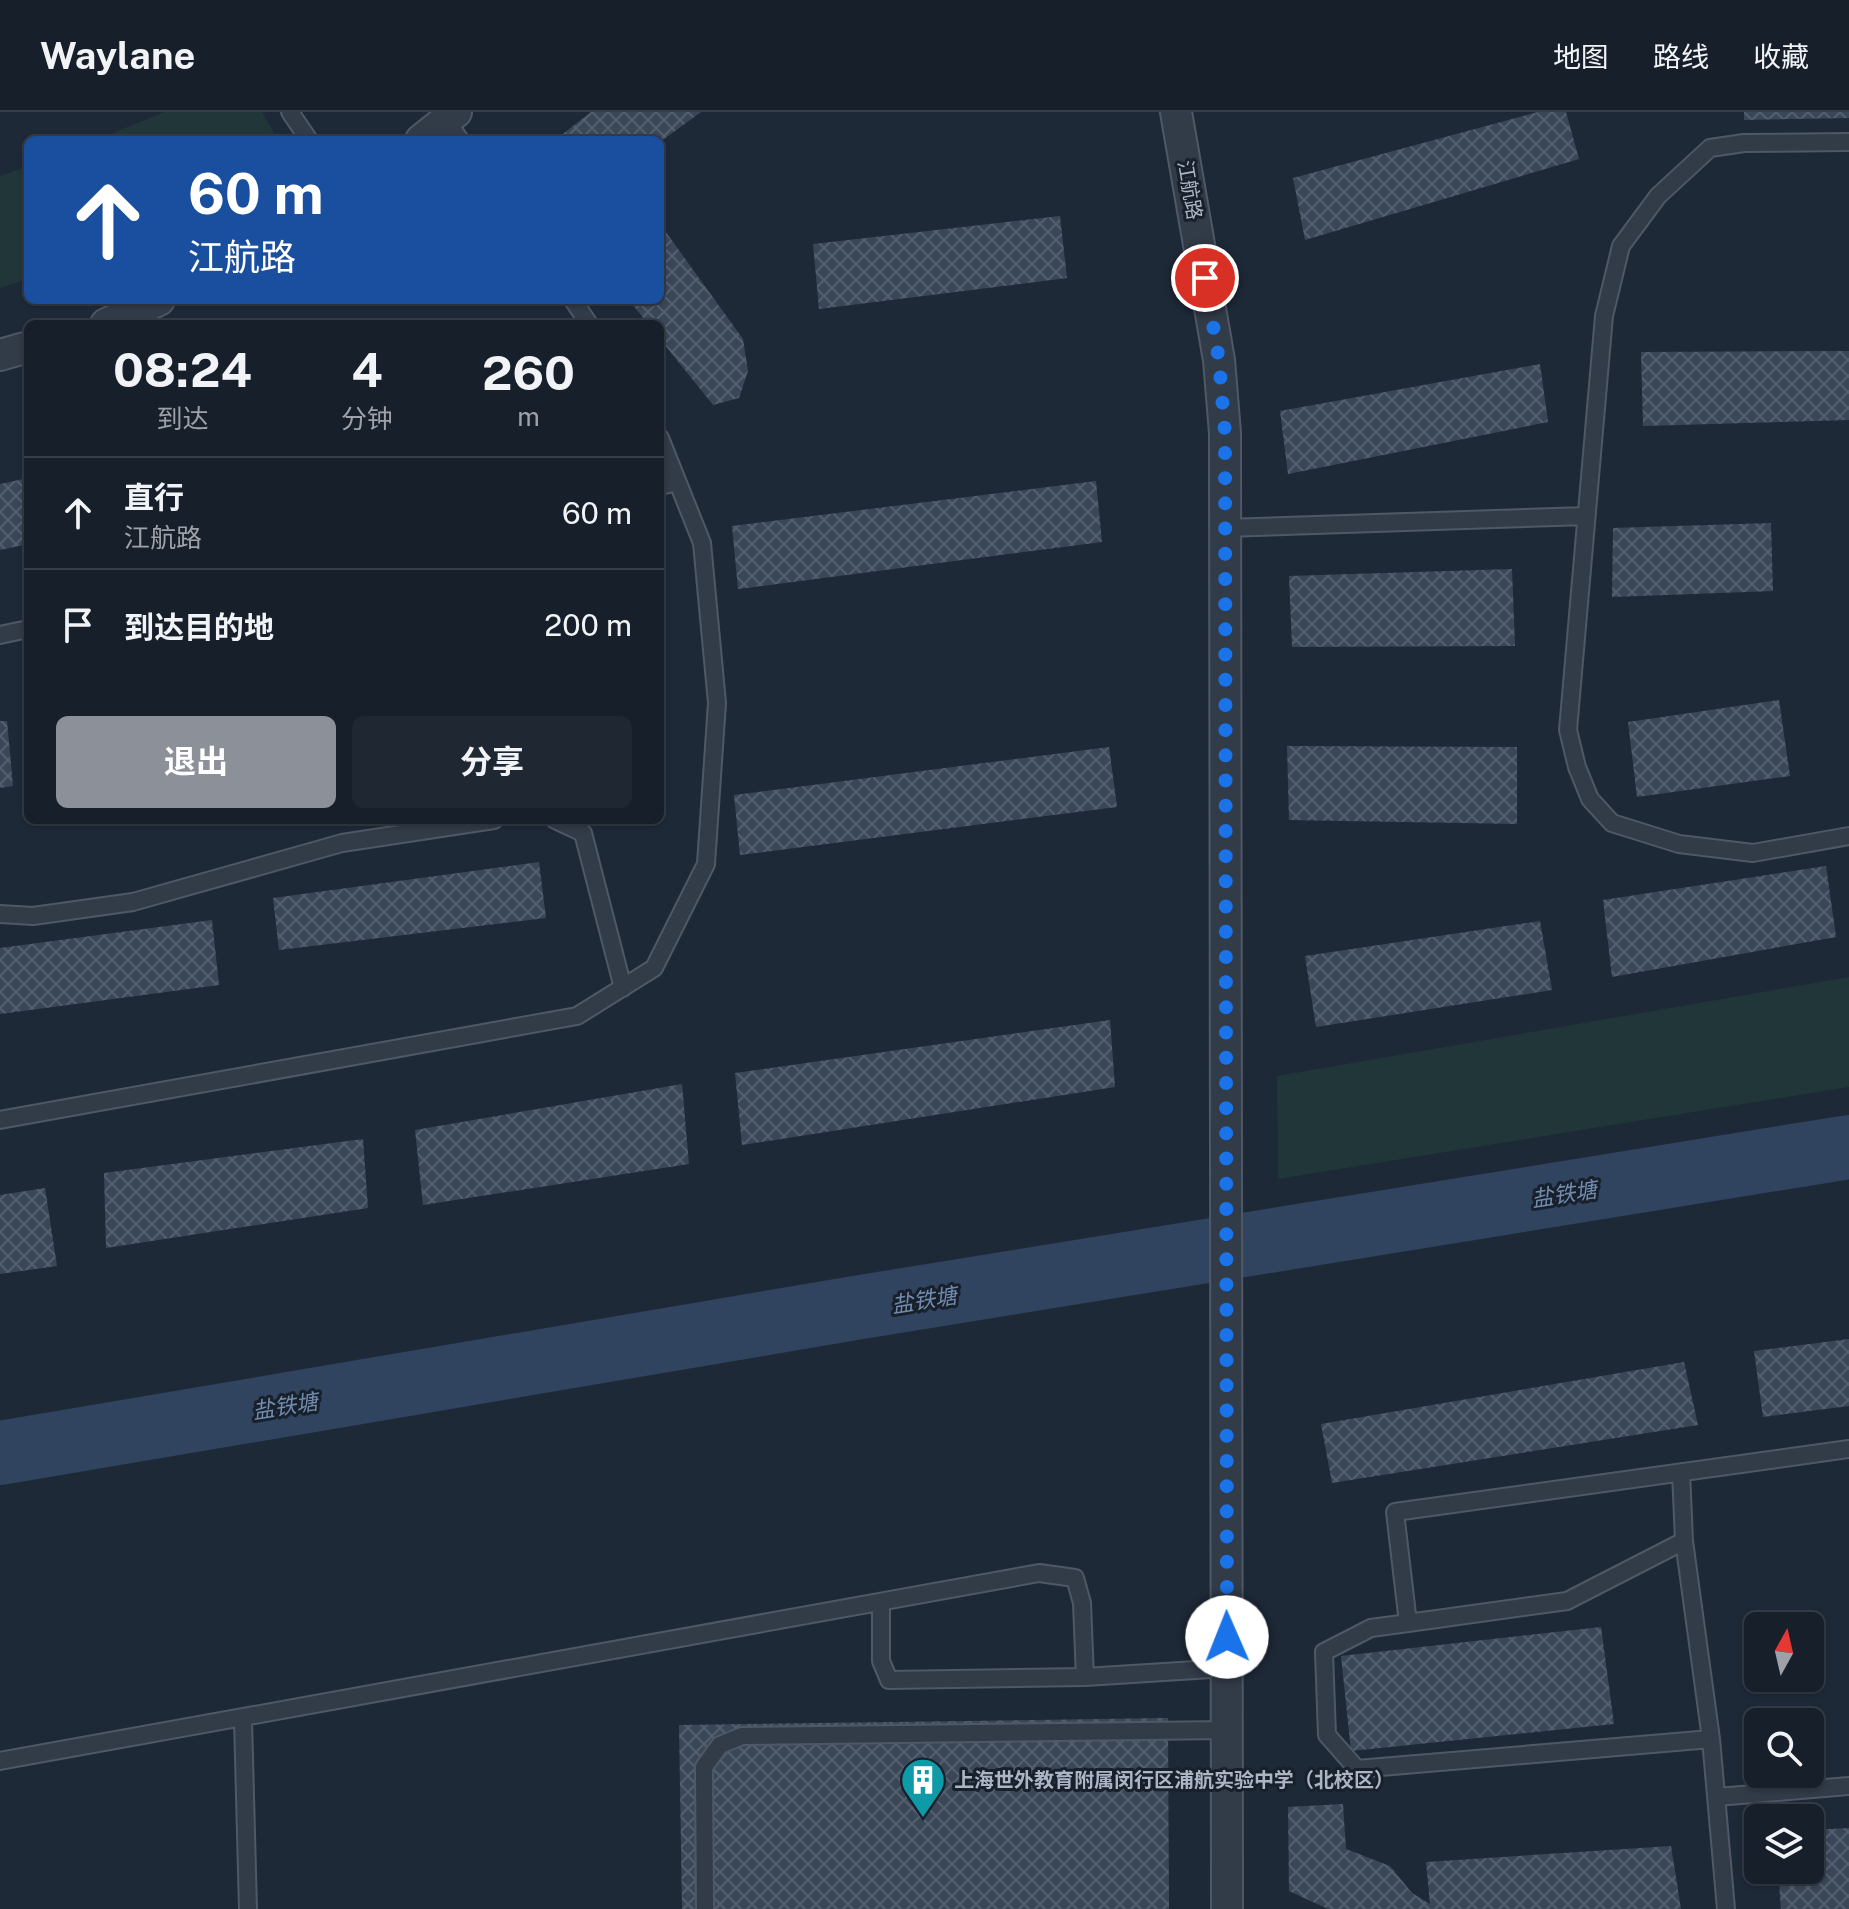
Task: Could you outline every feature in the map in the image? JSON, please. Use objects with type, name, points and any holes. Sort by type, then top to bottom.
[{"type":"street","name":"江航路","points":[[1176,112],[1219,360],[1225,433],[1227,1909]]},
{"type":"street","points":[[429,136],[454,124]]},
{"type":"street","points":[[115,320],[150,304]]},
{"type":"street","points":[[0,355],[24,348]]},
{"type":"lane","points":[[290,112],[306,136]]},
{"type":"lane","points":[[1849,142],[1744,143],[1710,148],[1658,196],[1621,246],[1604,316],[1568,730],[1577,767],[1590,799],[1612,823],[1679,844],[1753,853],[1849,836]]},
{"type":"lane","points":[[0,1120],[577,1016],[654,968],[706,864],[717,703],[702,543],[664,448]]},
{"type":"lane","points":[[664,485],[677,482]]},
{"type":"lane","points":[[1225,528],[1586,516]]},
{"type":"lane","points":[[0,635],[24,630]]},
{"type":"lane","points":[[0,914],[33,916],[133,902],[342,843],[468,824]]},
{"type":"lane","points":[[564,824],[583,833],[623,988]]},
{"type":"lane","points":[[1408,1623],[1395,1512],[1849,1449]]},
{"type":"lane","points":[[1681,1472],[1684,1541],[1711,1739],[1726,1909]]},
{"type":"lane","points":[[1684,1541],[1567,1601],[1371,1628],[1324,1652],[1327,1735],[1357,1769],[1711,1739]]},
{"type":"lane","points":[[0,1761],[243,1720],[1039,1573],[1075,1578],[1082,1603],[1085,1677]]},
{"type":"lane","points":[[881,1602],[881,1661],[889,1680],[1085,1677],[1227,1668]]},
{"type":"lane","points":[[243,1720],[248,1909]]},
{"type":"lane","points":[[705,1909],[704,1767],[720,1745],[742,1736],[1227,1730]]},
{"type":"lane","points":[[1717,1797],[1849,1786]]},
{"type":"green space","points":[[165,112],[262,112],[276,136],[105,136]]},
{"type":"green space","points":[[24,167],[24,280],[0,288],[0,176]]},
{"type":"green space","points":[[1849,977],[1849,1087],[1278,1179],[1277,1076]]},
{"type":"building","points":[[591,112],[701,112],[664,139],[664,136],[560,136]]},
{"type":"building","points":[[1538,112],[1566,112],[1579,159],[1305,240],[1293,178]]},
{"type":"building","points":[[1744,112],[1849,112],[1849,118],[1744,120]]},
{"type":"building","points":[[1060,216],[1067,278],[819,309],[813,244]]},
{"type":"building","points":[[664,230],[743,339],[748,371],[739,398],[713,405],[664,344],[664,320],[645,320],[632,304],[664,304]]},
{"type":"building","points":[[1849,351],[1849,420],[1643,426],[1641,352]]},
{"type":"building","points":[[1540,364],[1548,422],[1288,474],[1280,411]]},
{"type":"building","points":[[24,479],[24,545],[0,550],[0,484]]},
{"type":"building","points":[[1096,481],[1102,542],[738,589],[732,526]]},
{"type":"building","points":[[1771,523],[1773,591],[1612,597],[1613,528]]},
{"type":"building","points":[[1512,569],[1515,646],[1292,647],[1289,576]]},
{"type":"building","points":[[1779,700],[1790,776],[1637,797],[1628,722]]},
{"type":"building","points":[[0,721],[7,721],[13,786],[0,788]]},
{"type":"building","points":[[1287,746],[1517,747],[1517,824],[1289,820]]},
{"type":"building","points":[[1109,747],[1117,807],[740,855],[734,795]]},
{"type":"building","points":[[539,862],[546,918],[279,950],[273,898]]},
{"type":"building","points":[[1826,866],[1836,937],[1612,977],[1603,900]]},
{"type":"building","points":[[212,920],[219,985],[0,1014],[0,948]]},
{"type":"building","points":[[1540,921],[1552,990],[1316,1027],[1305,956]]},
{"type":"building","points":[[1110,1020],[1115,1087],[742,1145],[735,1073]]},
{"type":"building","points":[[682,1084],[689,1164],[423,1205],[415,1130]]},
{"type":"building","points":[[363,1139],[368,1208],[106,1248],[104,1173]]},
{"type":"building","points":[[45,1188],[57,1266],[0,1274],[0,1195]]},
{"type":"building","points":[[1849,1339],[1849,1406],[1763,1417],[1754,1351]]},
{"type":"building","points":[[1684,1362],[1698,1425],[1332,1483],[1321,1424]]},
{"type":"building","points":[[1601,1627],[1614,1724],[1351,1751],[1341,1656]]},
{"type":"building","name":"上海世外教育附属闵行区浦航实验中学（北校区）","points":[[1168,1718],[1169,1909],[682,1909],[679,1725]]},
{"type":"building","points":[[1343,1804],[1346,1849],[1390,1866],[1412,1893],[1430,1904],[1426,1862],[1671,1846],[1681,1909],[1328,1909],[1289,1891],[1288,1807]]},
{"type":"building","points":[[1849,1828],[1849,1909],[1781,1909],[1779,1884],[1824,1884],[1824,1829]]},
{"type":"waterway","name":"盐铁塘","points":[[0,1453],[861,1307],[1849,1147]]},
{"type":"place","name":"上海世外教育附属闵行区浦航实验中学（北校区）","points":[[923,1819]]},
{"type":"route","points":[[1205,278],[1219,360],[1225,433],[1224,1321],[1227,1637]]}]
